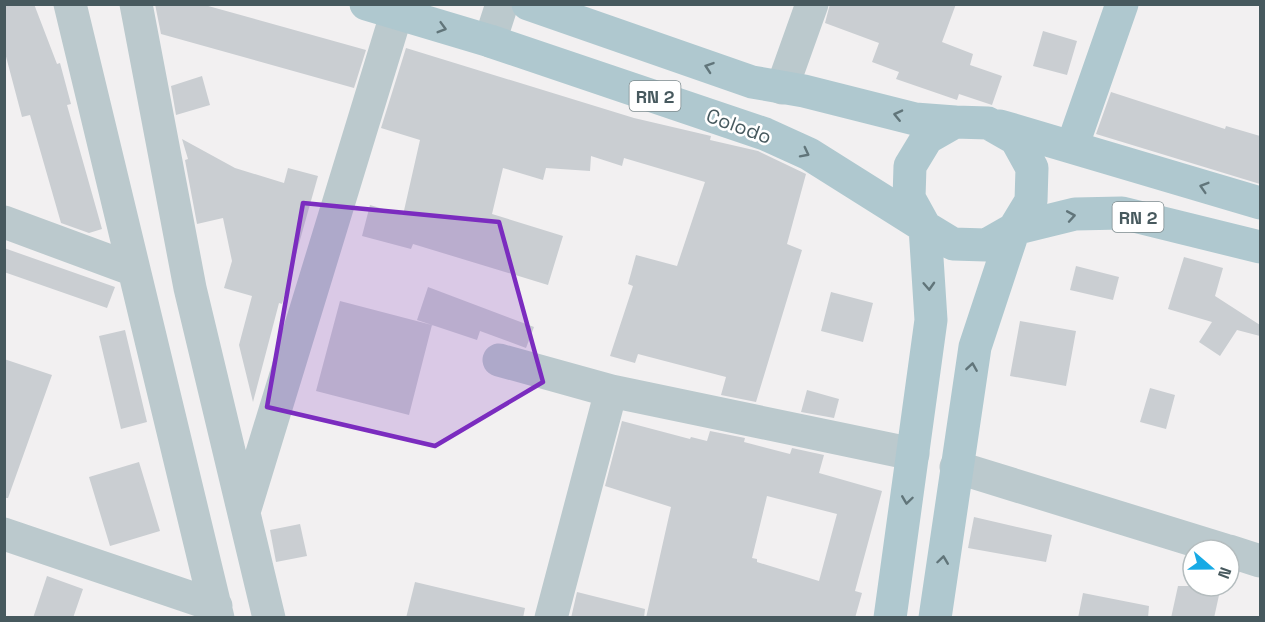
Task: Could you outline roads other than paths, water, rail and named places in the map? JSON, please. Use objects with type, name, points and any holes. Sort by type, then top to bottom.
[{"type":"main road","name":"RN 2","points":[[528,4],[752,82],[915,119],[956,122]]},
{"type":"main road","points":[[1072,147],[1122,4]]},
{"type":"main road","name":"Colodo","points":[[381,10],[490,41],[765,134],[808,154],[925,227]]},
{"type":"main road","points":[[890,618],[931,320],[925,227],[909,198],[910,166],[927,138],[956,122],[988,123],[1016,139],[1032,168],[1031,201],[1014,229],[975,347],[935,618]]},
{"type":"main road","name":"RN 2","points":[[988,123],[1260,203]]},
{"type":"main road","name":"RN 2","points":[[1014,229],[1075,214],[1122,213],[1260,247]]},
{"type":"main road","points":[[925,227],[953,244],[975,245],[986,245],[1014,229]]},
{"type":"street","points":[[70,4],[217,612]]},
{"type":"street","points":[[136,4],[190,288],[269,618]]},
{"type":"street","points":[[490,41],[502,4]]},
{"type":"street","points":[[782,88],[812,4]]},
{"type":"street","points":[[243,514],[381,10]]},
{"type":"street","points":[[4,222],[134,270]]},
{"type":"street","points":[[499,360],[611,391],[913,454]]},
{"type":"street","points":[[551,618],[611,391]]},
{"type":"street","points":[[956,467],[1185,538]]},
{"type":"street","points":[[4,534],[217,612]]},
{"type":"street","points":[[1241,555],[1260,561]]}]
